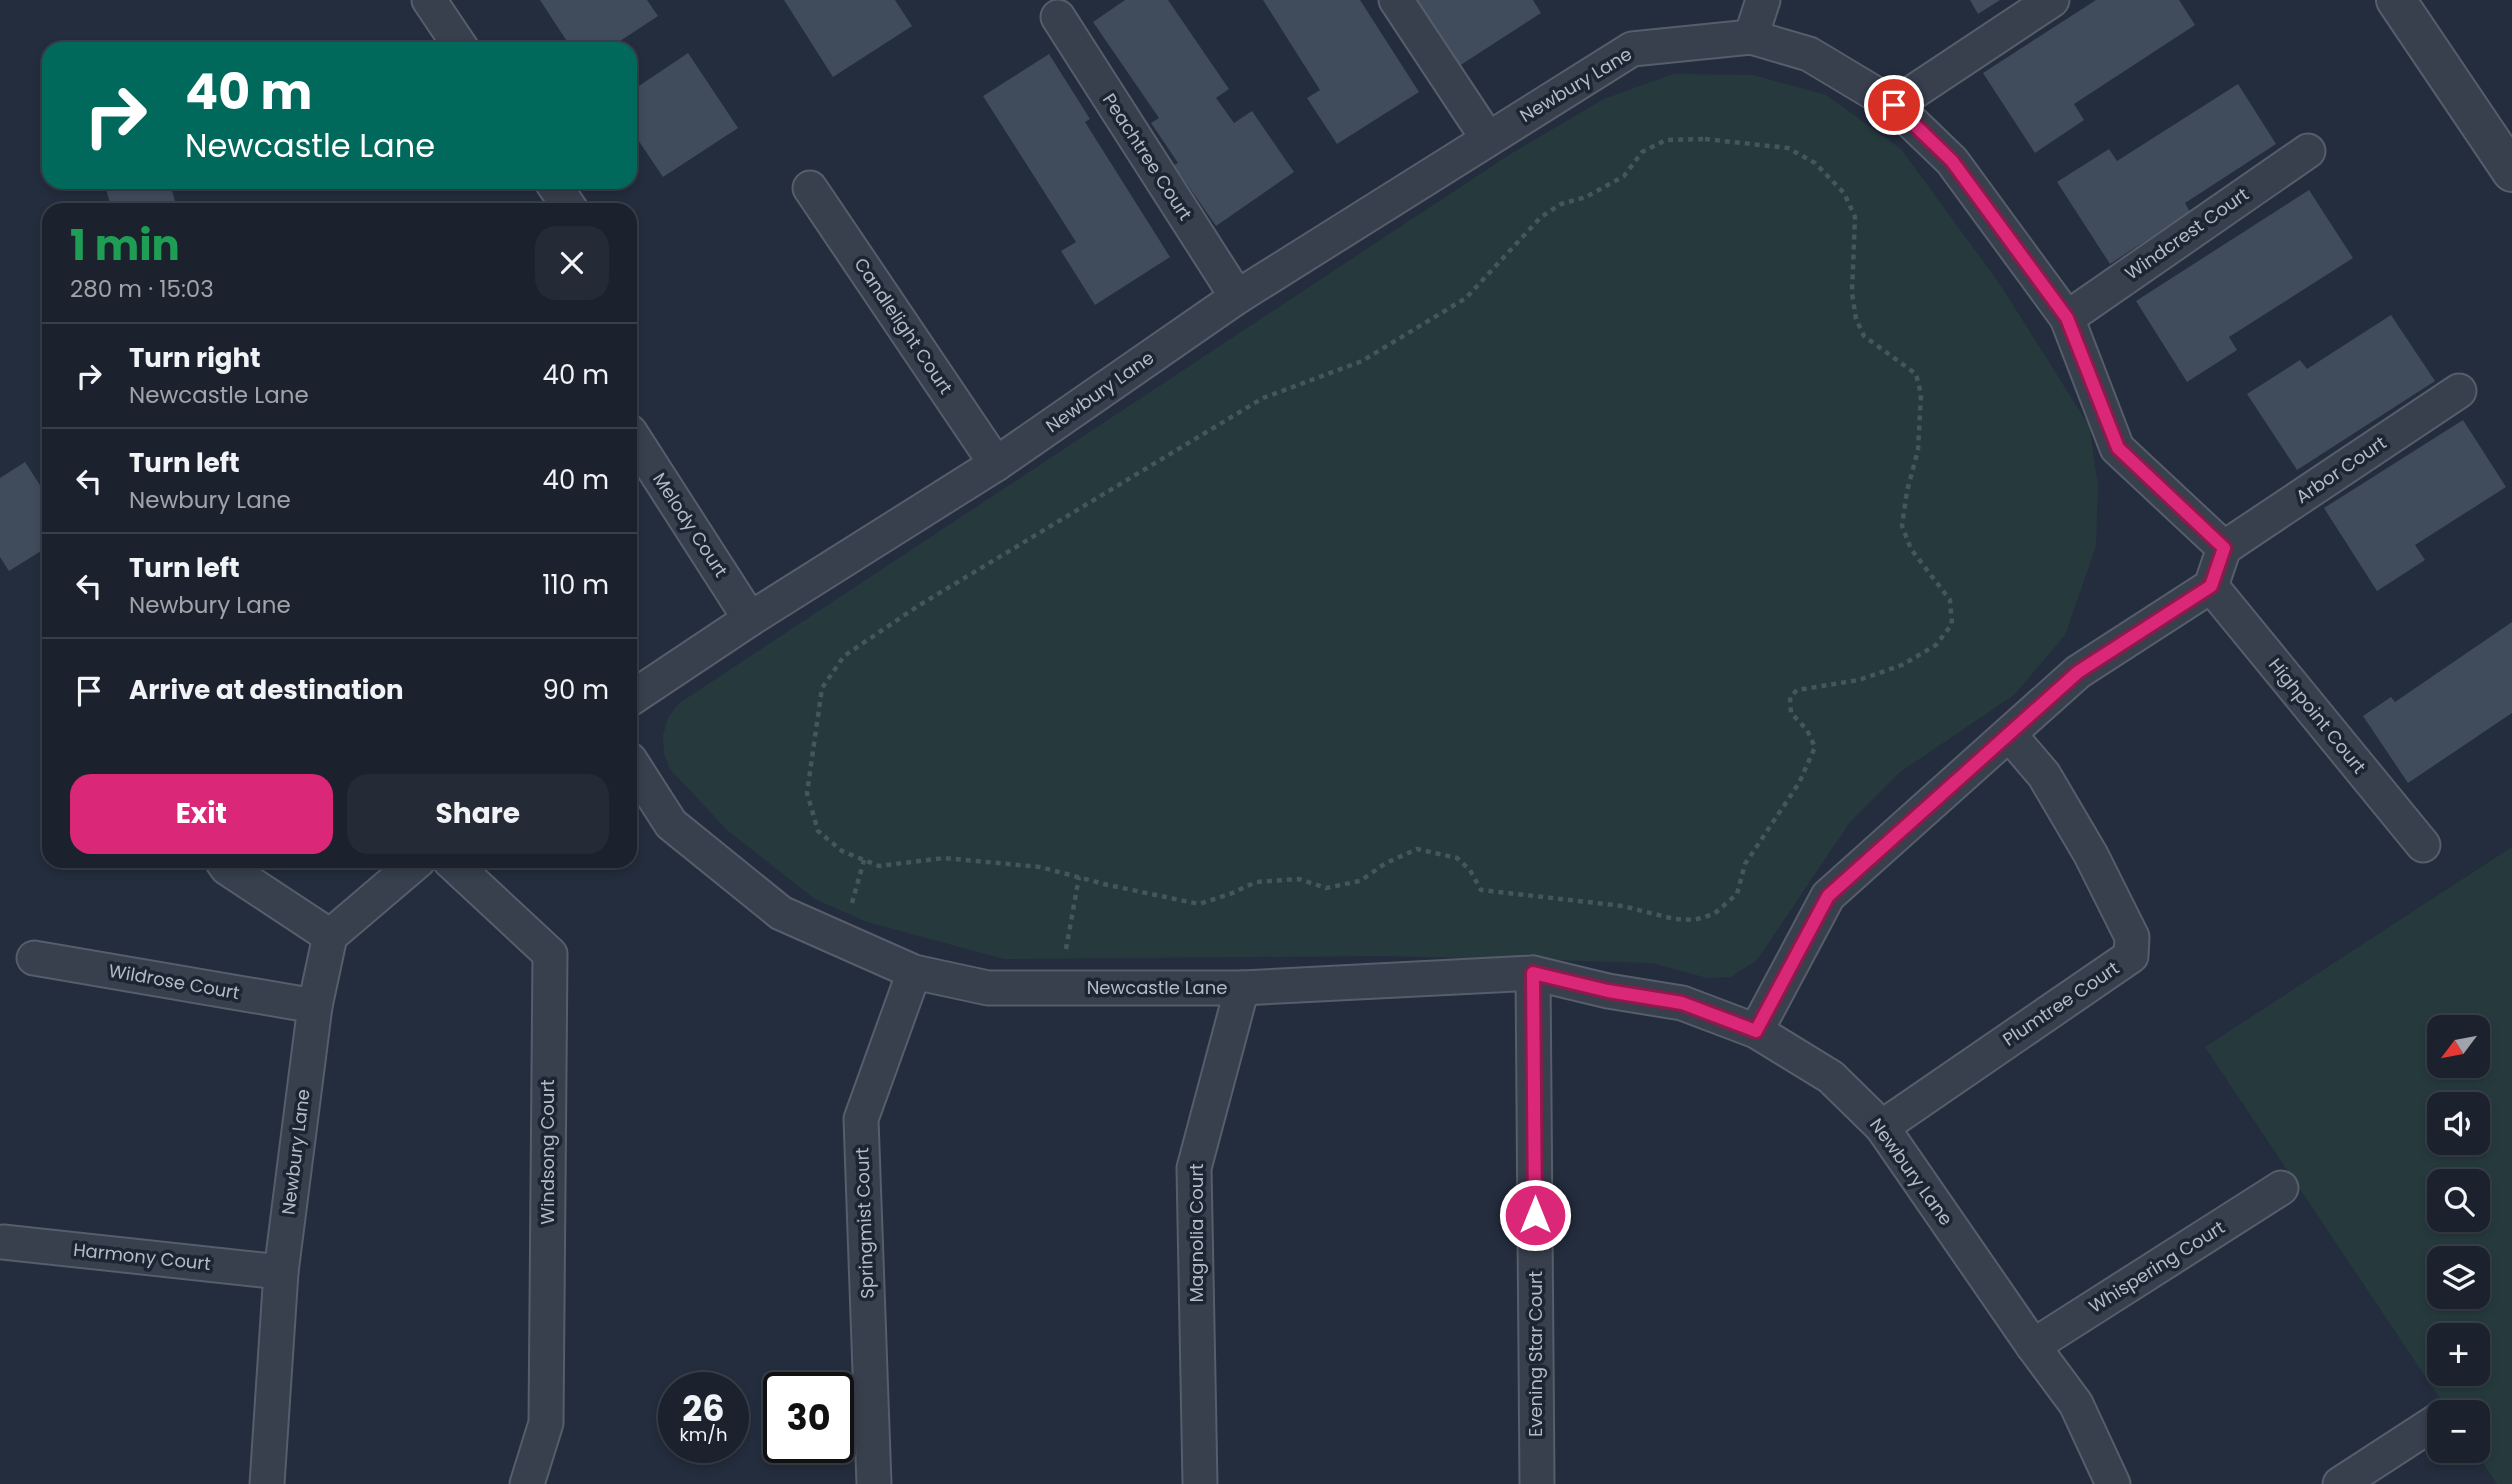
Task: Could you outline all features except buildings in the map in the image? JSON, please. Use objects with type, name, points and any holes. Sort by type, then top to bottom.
[{"type":"street","points":[[429,0],[457,42]]},
{"type":"street","points":[[1396,0],[1488,139]]},
{"type":"street","points":[[1746,0],[1752,37]]},
{"type":"street","points":[[1752,37],[1763,0]]},
{"type":"street","points":[[1894,105],[2052,0]]},
{"type":"street","points":[[2396,0],[2512,172]]},
{"type":"street","name":"Peachtree Court","points":[[1058,17],[1237,298]]},
{"type":"street","name":"Newbury Lane","points":[[637,694],[750,619],[996,464],[1237,298],[1632,49],[1752,37],[1809,54],[1894,105],[1952,161],[2067,318],[2118,448],[2224,548]]},
{"type":"street","name":"Windcrest Court","points":[[2067,318],[2308,151]]},
{"type":"street","name":"Candlelight Court","points":[[810,188],[996,464]]},
{"type":"street","name":"Arbor Court","points":[[2224,548],[2459,391]]},
{"type":"street","name":"Melody Court","points":[[637,443],[750,619]]},
{"type":"street","points":[[1756,1031],[1828,896],[2078,672],[2211,586],[2224,548]]},
{"type":"street","name":"Highpoint Court","points":[[2211,586],[2423,845]]},
{"type":"street","name":"Plumtree Court","points":[[1882,1127],[2131,956],[2132,937],[2091,855],[2044,775],[2010,734]]},
{"type":"street","name":"Newcastle Lane","points":[[637,771],[671,824],[781,912],[914,972],[988,988],[1242,988],[1533,973],[1608,991],[1682,1003],[1756,1031]]},
{"type":"street","points":[[227,868],[330,936],[410,868]]},
{"type":"street","name":"Windsong Court","points":[[458,868],[550,954],[546,1423],[527,1484]]},
{"type":"street","name":"Newbury Lane","points":[[267,1484],[281,1272],[315,1006],[330,936]]},
{"type":"street","name":"Wildrose Court","points":[[34,958],[315,1006]]},
{"type":"street","name":"Springmist Court","points":[[874,1484],[861,1119],[914,972]]},
{"type":"street","name":"Evening Star Court","points":[[1533,973],[1537,1484]]},
{"type":"street","name":"Magnolia Court","points":[[1200,1484],[1194,1168],[1242,988]]},
{"type":"street","name":"Newbury Lane","points":[[1756,1031],[1831,1077],[1882,1127],[2076,1404],[2113,1484]]},
{"type":"street","name":"Whispering Court","points":[[2033,1346],[2281,1188]]},
{"type":"street","name":"Harmony Court","points":[[3,1242],[281,1272]]},
{"type":"street","points":[[2340,1484],[2427,1427]]},
{"type":"path","points":[[1705,139],[1788,148],[1815,163],[1844,193],[1856,217],[1852,293],[1856,319],[1864,336],[1916,374],[1921,394],[1917,450],[1902,526],[1911,549],[1950,600],[1952,624],[1936,645],[1902,665],[1859,680],[1797,690],[1790,697],[1791,713],[1807,730],[1815,747],[1799,783],[1745,864],[1737,894],[1714,914],[1694,920],[1674,919],[1623,906],[1480,890],[1470,870],[1457,858],[1417,849],[1386,863],[1360,881],[1326,888],[1299,879],[1256,881],[1230,894],[1199,904],[1079,877],[1040,867],[944,858],[879,866],[842,851],[818,831],[807,793],[814,734],[822,688],[844,656],[918,606],[1263,398],[1362,361],[1466,298],[1541,217],[1561,204],[1586,197],[1624,176],[1642,152],[1666,140],[1705,139]]},
{"type":"path","points":[[1059,988],[1079,877]]},
{"type":"green space","points":[[1673,74],[1753,75],[1826,95],[1901,149],[2001,286],[2089,426],[2098,485],[2096,546],[2065,635],[2014,695],[1900,772],[1850,822],[1757,960],[1731,977],[1707,978],[1652,963],[1511,959],[1382,956],[1004,959],[867,922],[815,899],[727,830],[670,769],[664,753],[663,735],[668,718],[678,704],[1512,153],[1604,99]]},
{"type":"green space","points":[[2512,847],[2512,1484],[2497,1484],[2483,1463],[2490,1463],[2490,1400],[2441,1400],[2432,1386],[2490,1386],[2490,1323],[2427,1323],[2427,1379],[2205,1047]]},
{"type":"route","points":[[1535,1215],[1533,973],[1608,991],[1682,1003],[1756,1031],[1828,896],[2078,672],[2211,586],[2224,548],[2118,448],[2067,318],[1952,161],[1894,105]]}]
